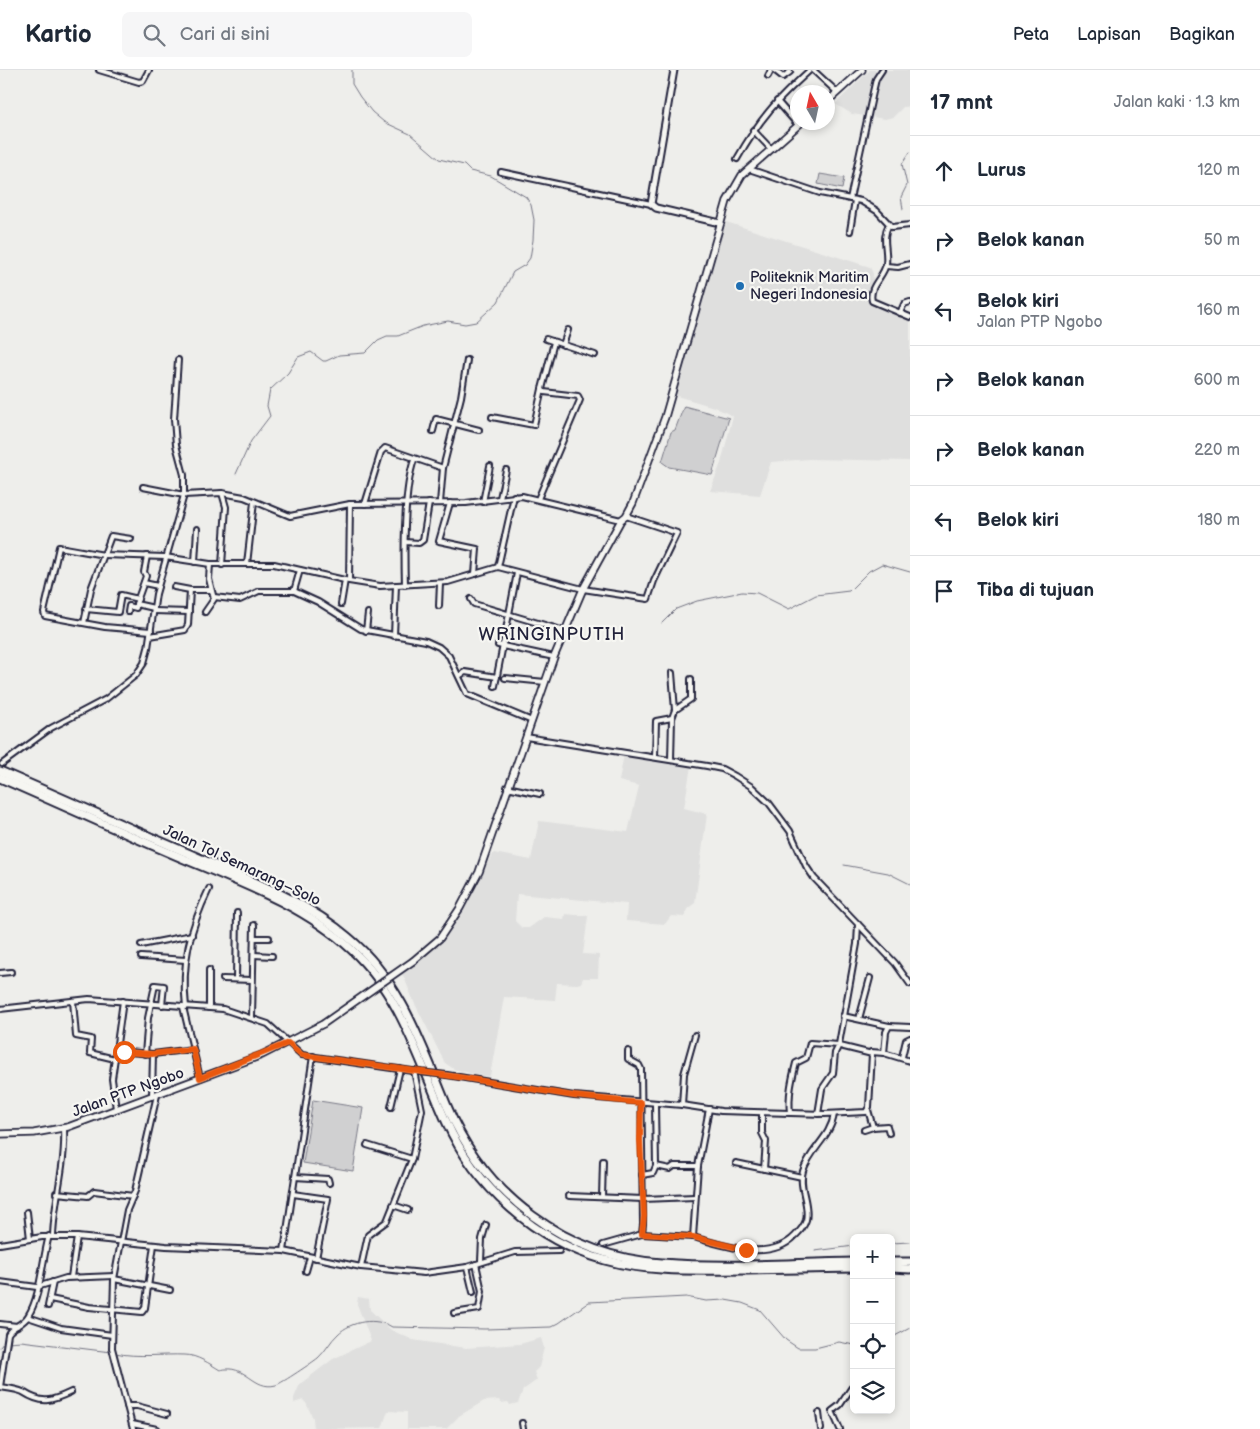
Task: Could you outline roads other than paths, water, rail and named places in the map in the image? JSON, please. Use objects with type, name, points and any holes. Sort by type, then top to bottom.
[{"type":"highway","name":"Jalan Tol Semarang–Solo","points":[[1,768],[260,885],[319,916],[350,938],[369,957],[398,997],[417,1034],[448,1109],[471,1154],[492,1180],[524,1211],[569,1239],[616,1256],[661,1263],[850,1262]]},
{"type":"highway","name":"Jalan Tol Semarang–Solo","points":[[0,778],[233,880],[292,908],[336,936],[366,965],[401,1015],[447,1124],[472,1166],[488,1186],[524,1219],[563,1244],[604,1260],[662,1270],[850,1268]]},
{"type":"highway","points":[[895,1262],[910,1262]]},
{"type":"highway","points":[[895,1268],[910,1269]]},
{"type":"main road","points":[[837,92],[862,70]]},
{"type":"main road","name":"Jalan PTP Ngobo","points":[[0,1134],[34,1133],[64,1128],[154,1096],[288,1043],[323,1024],[413,961],[440,938],[480,872],[507,787],[533,721],[554,657],[583,589],[624,518],[643,478],[665,417],[720,223],[733,189],[749,169],[793,130]]},
{"type":"street","points":[[99,70],[139,82],[146,77],[149,70]]},
{"type":"street","points":[[651,204],[674,70]]},
{"type":"street","points":[[768,76],[770,70]]},
{"type":"street","points":[[774,70],[783,77],[790,72]]},
{"type":"street","points":[[736,158],[753,130],[777,101],[811,70],[837,92]]},
{"type":"street","points":[[850,231],[853,200],[873,92],[876,79],[882,70]]},
{"type":"street","points":[[777,101],[790,114]]},
{"type":"street","points":[[753,130],[771,149]]},
{"type":"street","points":[[749,169],[820,193],[866,204],[889,224],[896,227],[910,225]]},
{"type":"street","points":[[502,172],[651,204],[656,208],[720,223]]},
{"type":"street","points":[[889,224],[884,240],[886,266],[874,287],[872,301],[910,317]]},
{"type":"street","points":[[886,266],[898,267],[910,264]]},
{"type":"street","points":[[900,313],[904,304],[910,302]]},
{"type":"street","points":[[563,344],[568,330]]},
{"type":"street","points":[[546,339],[595,355]]},
{"type":"street","points":[[492,417],[534,425],[554,342]]},
{"type":"street","points":[[1,768],[44,733],[106,699],[130,680],[144,664],[158,586],[184,495],[184,475],[176,445],[174,418],[178,360]]},
{"type":"street","points":[[440,503],[443,468],[461,397],[466,360]]},
{"type":"street","points":[[538,499],[580,400],[578,396],[544,392],[542,389]]},
{"type":"street","points":[[433,431],[436,417],[479,430]]},
{"type":"street","points":[[365,504],[381,452],[385,448],[389,448],[414,460],[443,468]]},
{"type":"street","points":[[405,585],[408,503],[411,468],[414,460]]},
{"type":"street","points":[[483,502],[490,466]]},
{"type":"street","points":[[500,498],[506,470]]},
{"type":"street","points":[[143,487],[184,495],[222,493],[239,496],[290,516],[350,504],[483,502],[514,496],[538,499],[624,518],[677,533],[654,581],[648,599],[583,589],[498,567],[455,581],[396,585],[347,581],[274,564],[210,564],[165,557],[104,555],[62,546],[58,548],[44,614],[47,617],[151,633],[185,630],[188,625],[190,590]]},
{"type":"street","points":[[222,493],[226,508],[222,565]]},
{"type":"street","points":[[498,567],[514,496]]},
{"type":"street","points":[[247,564],[254,502]]},
{"type":"street","points":[[406,542],[419,543],[423,540],[429,503]]},
{"type":"street","points":[[450,503],[439,541],[477,549],[475,574]]},
{"type":"street","points":[[341,604],[347,581],[350,504]]},
{"type":"street","points":[[195,562],[197,529]]},
{"type":"street","points":[[84,623],[86,609],[111,536],[130,539]]},
{"type":"street","points":[[128,612],[129,606],[136,608],[144,583],[147,556]]},
{"type":"street","points":[[210,564],[211,590],[214,597]]},
{"type":"street","points":[[294,591],[300,570]]},
{"type":"street","points":[[495,686],[500,645],[517,573]]},
{"type":"street","points":[[144,583],[158,586]]},
{"type":"street","points":[[439,606],[440,583]]},
{"type":"street","points":[[394,636],[396,585]]},
{"type":"street","points":[[174,587],[190,590],[211,590]]},
{"type":"street","points":[[214,597],[240,600],[259,591],[294,591],[318,602],[353,626],[366,631],[421,639],[439,647],[453,660],[464,691],[470,696],[533,721]]},
{"type":"street","points":[[86,609],[119,612],[121,595],[154,609],[189,612]]},
{"type":"street","points":[[205,612],[214,597]]},
{"type":"street","points":[[471,599],[474,604],[565,631]]},
{"type":"street","points":[[366,631],[368,613]]},
{"type":"street","points":[[500,645],[554,657]]},
{"type":"street","points":[[459,676],[465,672],[497,677]]},
{"type":"street","points":[[671,760],[672,718],[675,710],[672,673]]},
{"type":"street","points":[[505,678],[545,682]]},
{"type":"street","points":[[675,710],[691,700],[691,680]]},
{"type":"street","points":[[655,757],[656,721],[672,718]]},
{"type":"street","points":[[526,736],[722,769],[752,787],[769,804],[790,831],[806,866],[814,878],[894,963],[910,984]]},
{"type":"street","points":[[507,787],[540,794]]},
{"type":"street","points":[[200,1078],[185,1007],[184,976],[192,936],[199,912],[209,890]]},
{"type":"street","points":[[236,979],[237,913]]},
{"type":"street","points":[[818,1114],[822,1089],[833,1073],[835,1053],[839,1045],[858,924]]},
{"type":"street","points":[[252,1017],[254,925]]},
{"type":"street","points":[[141,945],[192,936]]},
{"type":"street","points":[[254,938],[269,938]]},
{"type":"street","points":[[254,955],[272,956]]},
{"type":"street","points":[[141,957],[186,960]]},
{"type":"street","points":[[209,970],[209,1008]]},
{"type":"street","points":[[0,973],[11,972]]},
{"type":"street","points":[[859,1019],[870,978]]},
{"type":"street","points":[[224,979],[252,980]]},
{"type":"street","points":[[146,1054],[151,1004],[155,985],[164,986],[162,1005]]},
{"type":"street","points":[[73,1001],[76,1036],[91,1039],[90,1053],[115,1060]]},
{"type":"street","points":[[0,1009],[73,1001],[122,1001],[209,1008],[231,1011],[252,1017],[271,1026],[300,1054],[416,1072],[447,1075],[574,1096],[709,1109],[762,1113],[818,1114],[868,1110]]},
{"type":"street","points":[[116,1109],[112,1079],[122,1001]]},
{"type":"street","points":[[843,1016],[889,1026],[910,1027]]},
{"type":"street","points":[[884,1053],[886,1032],[889,1026]]},
{"type":"street","points":[[682,1105],[684,1074],[695,1035]]},
{"type":"street","points":[[902,1057],[906,1040],[910,1038]]},
{"type":"street","points":[[790,1113],[790,1084],[794,1079],[796,1062],[806,1058],[810,1043],[839,1045],[884,1053],[910,1061]]},
{"type":"street","points":[[116,1051],[152,1054],[193,1049]]},
{"type":"street","points":[[628,1050],[628,1059],[639,1065],[641,1069],[644,1216],[642,1234]]},
{"type":"street","points":[[871,1052],[873,1059],[868,1110],[873,1127]]},
{"type":"street","points":[[134,1429],[112,1348],[114,1278],[127,1210],[133,1196],[154,1096],[152,1054]]},
{"type":"street","points":[[284,1251],[313,1056]]},
{"type":"street","points":[[391,1108],[400,1069]]},
{"type":"street","points":[[361,1267],[368,1235],[386,1223],[412,1159],[422,1110],[416,1072]]},
{"type":"street","points":[[642,1175],[653,1173],[656,1166],[654,1104]]},
{"type":"street","points":[[693,1237],[698,1166],[709,1109]]},
{"type":"street","points":[[762,1113],[762,1133],[766,1141],[764,1170]]},
{"type":"street","points":[[603,1245],[642,1234],[693,1237],[746,1250],[768,1249],[784,1245],[802,1229],[806,1221],[802,1177],[809,1159],[829,1130],[834,1114]]},
{"type":"street","points":[[864,1130],[887,1126],[889,1133]]},
{"type":"street","points":[[64,1128],[63,1160],[56,1193],[51,1236],[28,1317],[9,1332],[0,1387],[20,1391],[40,1401],[52,1400],[71,1392]]},
{"type":"street","points":[[367,1145],[412,1159]]},
{"type":"street","points":[[602,1196],[603,1161]]},
{"type":"street","points":[[736,1163],[802,1177]]},
{"type":"street","points":[[656,1166],[670,1169],[674,1166],[698,1166]]},
{"type":"street","points":[[295,1177],[328,1179],[330,1182]]},
{"type":"street","points":[[56,1193],[88,1196],[94,1191],[133,1196]]},
{"type":"street","points":[[293,1194],[325,1198],[329,1201],[316,1258]]},
{"type":"street","points":[[569,1196],[643,1199],[695,1197]]},
{"type":"street","points":[[394,1205],[408,1210]]},
{"type":"street","points":[[27,1212],[30,1239]]},
{"type":"street","points":[[482,1261],[482,1238],[486,1225]]},
{"type":"street","points":[[0,1244],[51,1236],[77,1236],[154,1245],[284,1251],[361,1267],[424,1272],[467,1268],[482,1261],[515,1252],[559,1251]]},
{"type":"street","points":[[71,1277],[77,1236]]},
{"type":"street","points":[[50,1299],[114,1311],[143,1311],[154,1245]]},
{"type":"street","points":[[306,1271],[310,1257]]},
{"type":"street","points":[[454,1313],[479,1309],[482,1291],[476,1264]]},
{"type":"street","points":[[467,1268],[473,1292]]},
{"type":"street","points":[[0,1282],[38,1287],[71,1277],[114,1278],[170,1290]]},
{"type":"street","points":[[48,1306],[53,1282]]},
{"type":"street","points":[[28,1317],[61,1328],[112,1335]]},
{"type":"street","points":[[0,1324],[17,1326]]},
{"type":"street","points":[[0,1339],[7,1340]]},
{"type":"street","points":[[840,1429],[832,1411],[840,1405],[850,1390]]},
{"type":"street","points":[[127,1406],[167,1414]]},
{"type":"street","points":[[819,1413],[821,1429]]},
{"type":"street","points":[[522,1423],[523,1429]]},
{"type":"street","points":[[132,1424],[157,1429]]},
{"type":"waterway","points":[[236,474],[251,441],[270,416],[267,406],[270,390],[288,373],[298,357],[311,352],[323,361],[326,361],[339,355],[365,353],[378,340],[387,336],[398,336],[423,326],[448,321],[465,324],[476,322],[498,302],[513,272],[525,265],[530,258],[534,220],[531,205],[526,197],[491,176],[470,171],[464,165],[439,159],[410,134],[384,122],[372,112],[360,97],[352,84],[352,70]]},
{"type":"waterway","points":[[903,209],[901,197],[907,185],[902,164],[910,152]]},
{"type":"waterway","points":[[662,623],[676,609],[697,601],[742,592],[757,593],[789,609],[816,595],[849,591],[869,571],[882,564],[910,572]]},
{"type":"waterway","points":[[844,865],[888,873],[910,884]]},
{"type":"waterway","points":[[895,1243],[910,1242]]},
{"type":"waterway","points":[[815,1251],[850,1247]]},
{"type":"waterway","points":[[115,1353],[141,1356],[190,1355],[220,1370],[236,1370],[268,1386],[276,1385],[304,1368],[318,1358],[343,1330],[357,1323],[371,1321],[392,1327],[485,1329],[551,1327],[589,1302],[686,1297],[706,1301],[725,1300],[742,1303],[760,1310],[786,1340],[798,1348],[815,1348],[839,1342],[850,1344]]},
{"type":"waterway","points":[[895,1336],[910,1328]]},
{"type":"waterway","points":[[8,1342],[21,1341],[111,1352]]},
{"type":"waterway","points":[[0,1347],[4,1342]]},
{"type":"tunnel","points":[[559,1251],[586,1247]]},
{"type":"place","name":"Politeknik Maritim Negeri Indonesia","points":[[740,286]]},
{"type":"district","name":"WRINGINPUTIH","points":[[552,634]]}]
